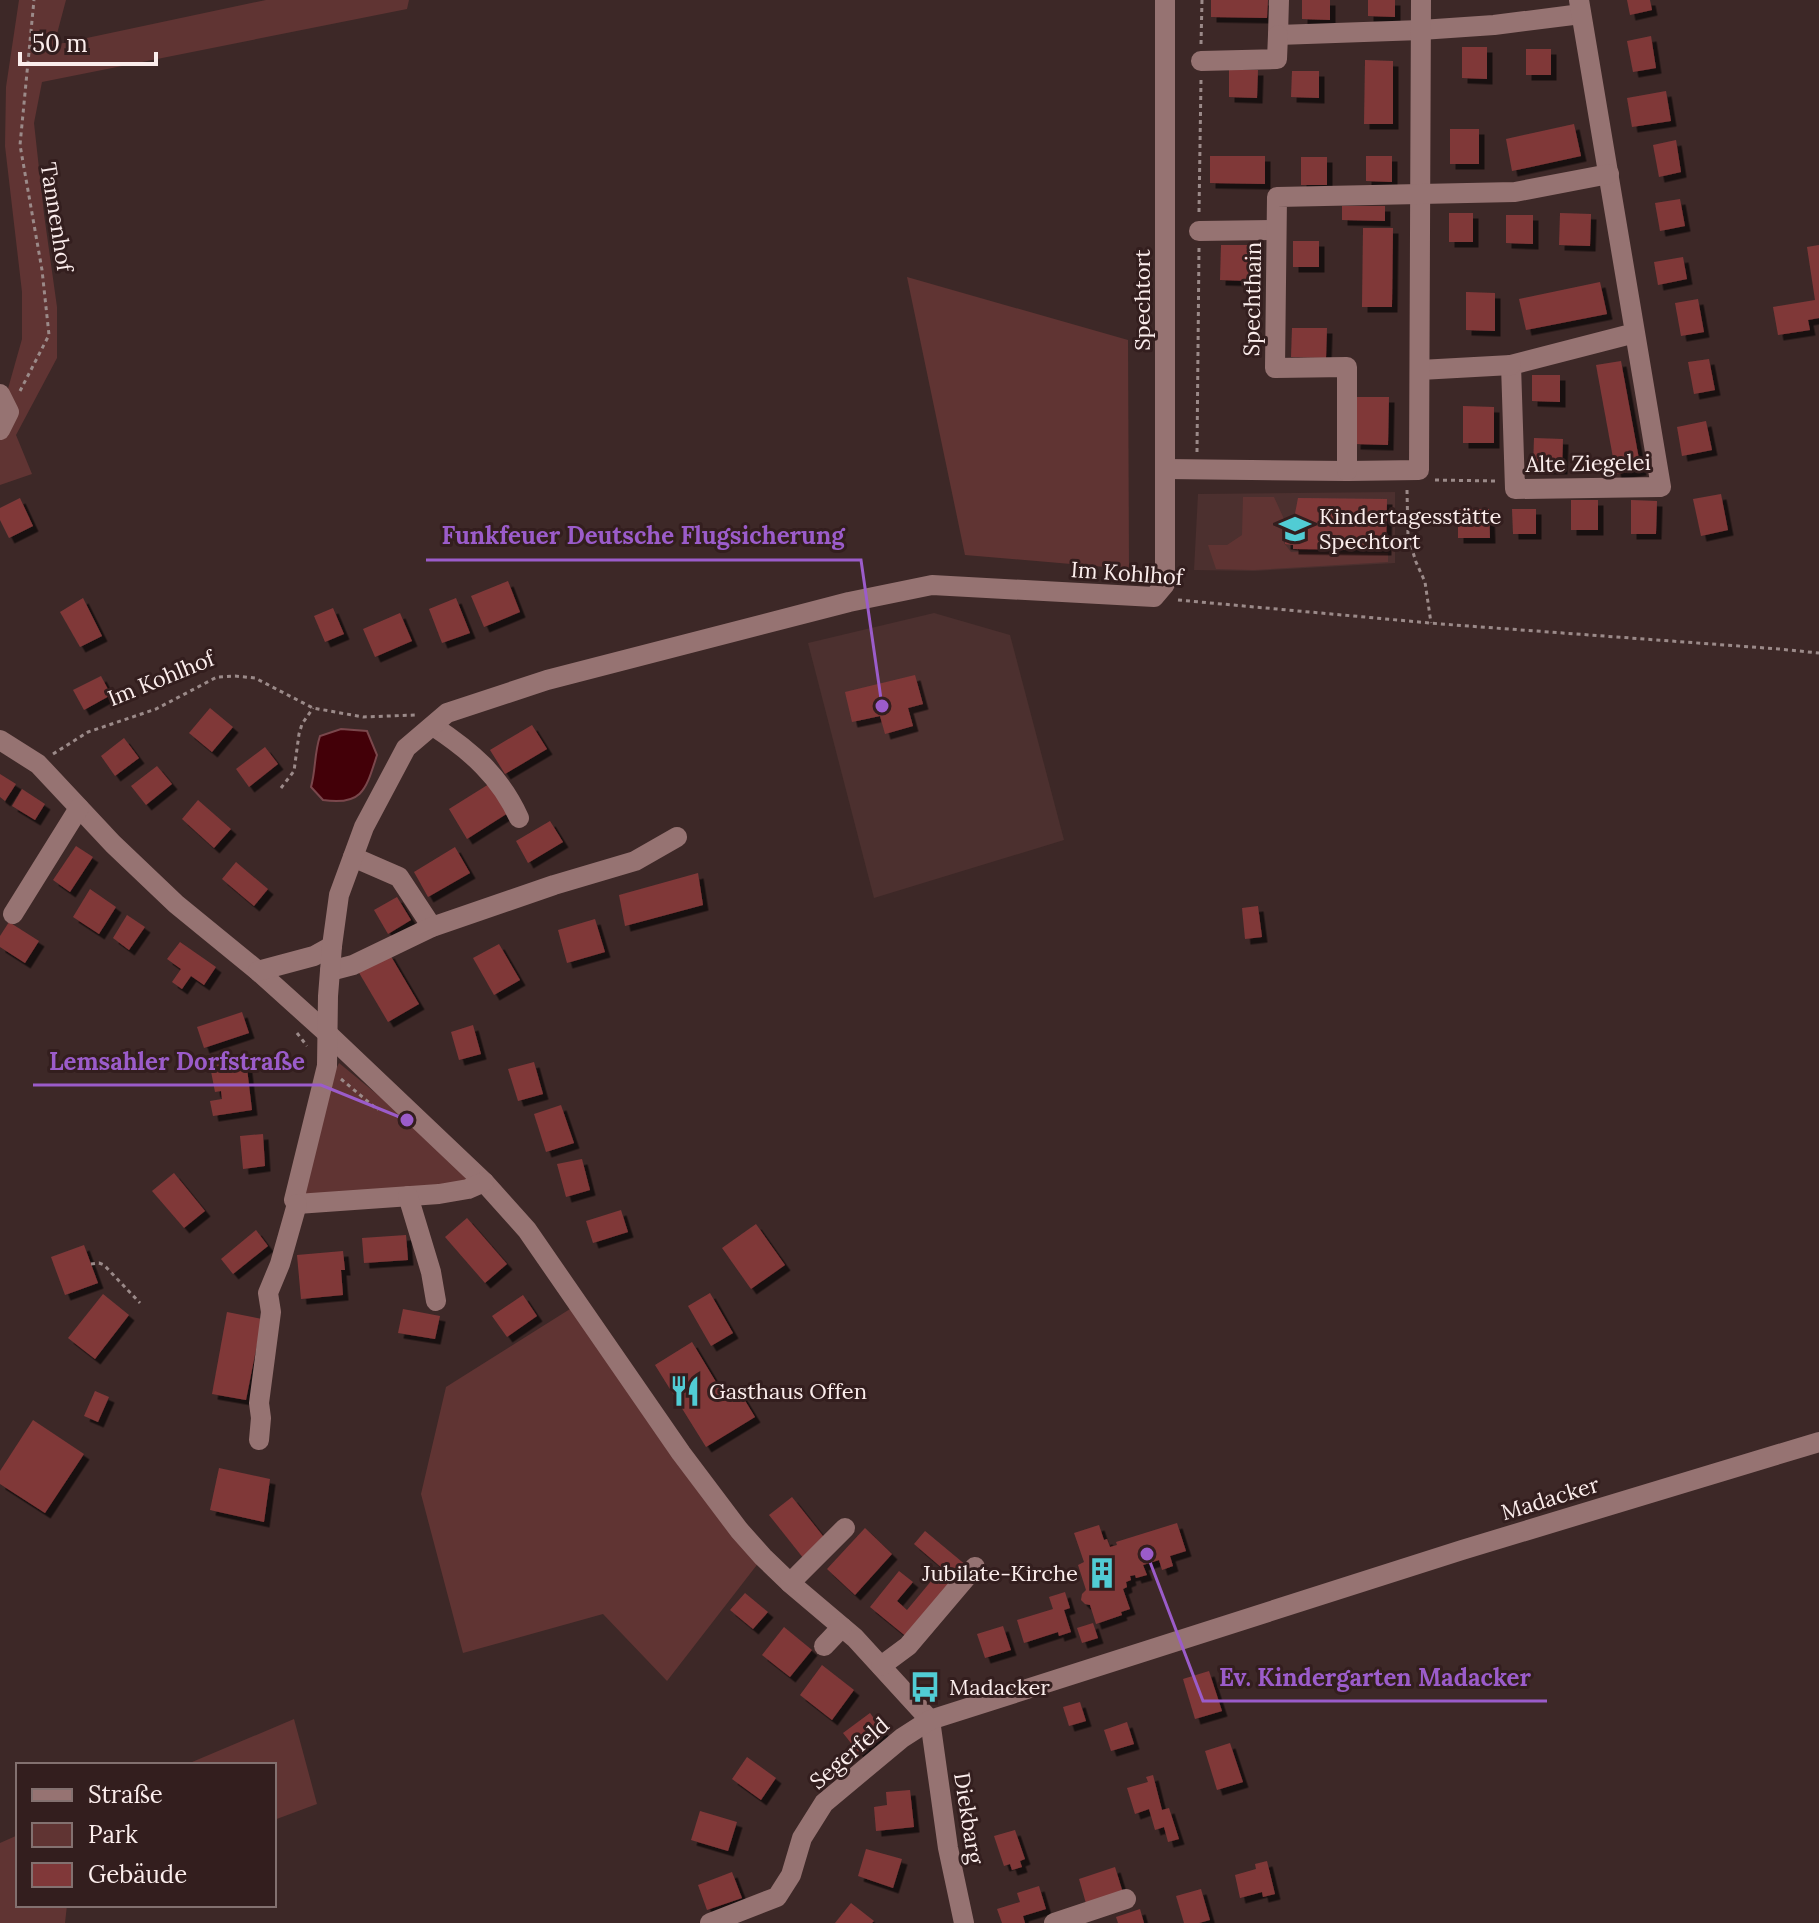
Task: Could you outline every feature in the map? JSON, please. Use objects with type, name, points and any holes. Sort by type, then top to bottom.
[{"type":"street","name":"Spechtort","points":[[1154,597],[1165,584],[1165,0]]},
{"type":"street","points":[[1201,61],[1277,59],[1279,0]]},
{"type":"street","points":[[1166,469],[1413,470],[1420,370],[1421,0]]},
{"type":"street","name":"Alte Ziegelei","points":[[1421,30],[1494,25],[1580,7],[1661,487],[1515,489],[1511,365]]},
{"type":"street","points":[[1278,35],[1421,30]]},
{"type":"street","points":[[1420,195],[1515,192],[1609,174]]},
{"type":"street","name":"Spechthain","points":[[1347,471],[1347,367],[1275,368],[1277,197],[1420,195]]},
{"type":"street","points":[[1199,231],[1276,230]]},
{"type":"street","points":[[1420,370],[1511,365],[1635,333]]},
{"type":"street","name":"Im Kohlhof","points":[[259,1440],[259,1403],[271,1312],[268,1293],[280,1264],[297,1204],[295,1193],[327,1066],[330,971],[339,895],[364,827],[406,748],[440,720],[547,680],[849,602],[932,585],[1154,597]]},
{"type":"street","points":[[440,720],[458,743],[484,765],[519,818]]},
{"type":"street","points":[[0,740],[38,764],[113,844],[176,904],[327,1033],[484,1182],[527,1230],[672,1441],[729,1517],[790,1583],[855,1638],[930,1720]]},
{"type":"street","points":[[13,914],[79,808]]},
{"type":"street","points":[[330,971],[353,965],[432,927],[635,861],[677,837]]},
{"type":"street","points":[[353,857],[399,877],[432,927]]},
{"type":"street","points":[[258,971],[314,956],[332,946]]},
{"type":"street","points":[[297,1204],[468,1189],[484,1182]]},
{"type":"street","points":[[408,1196],[431,1272],[436,1301]]},
{"type":"street","name":"Madacker","points":[[930,1720],[1462,1550],[1819,1442]]},
{"type":"street","points":[[790,1583],[845,1528]]},
{"type":"street","points":[[881,1666],[908,1646],[975,1567]]},
{"type":"street","points":[[824,1646],[842,1627]]},
{"type":"street","name":"Segerfeld","points":[[710,1923],[777,1897],[791,1875],[802,1838],[824,1803],[902,1738],[930,1720]]},
{"type":"street","name":"Diekbarg","points":[[930,1720],[948,1848],[964,1923]]},
{"type":"street","points":[[1054,1923],[1126,1899]]},
{"type":"path","name":"Tannenhof","points":[[3,412],[49,335],[42,270],[20,145],[34,0]]},
{"type":"path","points":[[1413,470],[1424,479],[1515,481]]},
{"type":"path","points":[[1413,470],[1408,536],[1425,582],[1432,623]]},
{"type":"path","name":"Im Kohlhof","points":[[1154,597],[1432,623],[1819,653]]},
{"type":"path","name":"Im Kohlhof","points":[[38,764],[88,732],[156,709],[217,677],[255,678],[313,708],[363,717],[440,720]]},
{"type":"path","points":[[281,788],[294,771],[302,724],[313,708]]},
{"type":"path","points":[[91,1264],[104,1265],[140,1303]]},
{"type":"shaded area","name":"Kindertagesstätte Spechtort","points":[[1395,492],[1395,563],[1254,571],[1194,570],[1198,494]]},
{"type":"shaded area","points":[[934,613],[1010,635],[1064,840],[874,898],[808,643]]},
{"type":"shaded area","points":[[341,729],[367,731],[377,755],[366,786],[355,797],[323,800],[311,787],[318,743],[320,736]]},
{"type":"green space","points":[[19,0],[66,0],[54,45],[266,0],[409,0],[407,9],[42,82],[34,123],[57,307],[57,358],[16,435],[32,474],[0,485],[0,417],[22,339],[22,292],[5,146],[6,87]]},
{"type":"green space","points":[[907,277],[1128,340],[1129,569],[965,555]]},
{"type":"green space","points":[[1243,497],[1274,497],[1284,519],[1284,543],[1291,552],[1388,553],[1388,562],[1254,570],[1216,569],[1208,545],[1227,545],[1242,535]]},
{"type":"green space","points":[[339,1063],[469,1178],[452,1186],[298,1198],[332,1077]]},
{"type":"green space","points":[[578,1304],[763,1557],[667,1681],[603,1614],[463,1653],[421,1494],[446,1387]]},
{"type":"green space","points":[[294,1719],[317,1804],[276,1819],[276,1763],[190,1763]]},
{"type":"green space","points":[[16,1836],[16,1907],[67,1907],[65,1923],[0,1923],[0,1843]]},
{"type":"building","points":[[1211,0],[1268,0],[1267,18],[1211,17]]},
{"type":"building","points":[[1302,0],[1330,0],[1330,20],[1302,19]]},
{"type":"building","points":[[1368,0],[1395,0],[1395,17],[1368,16]]},
{"type":"building","points":[[1627,0],[1650,0],[1652,10],[1630,15]]},
{"type":"building","points":[[1651,36],[1656,68],[1633,72],[1627,41]]},
{"type":"building","points":[[1462,47],[1487,47],[1487,79],[1462,78]]},
{"type":"building","points":[[1526,49],[1551,49],[1551,75],[1526,75]]},
{"type":"building","points":[[1365,60],[1393,61],[1393,124],[1364,124]]},
{"type":"building","points":[[1229,70],[1258,70],[1257,98],[1229,97]]},
{"type":"building","points":[[1292,71],[1319,71],[1319,98],[1291,97]]},
{"type":"building","points":[[1666,91],[1671,121],[1632,127],[1627,98]]},
{"type":"building","points":[[1574,124],[1581,156],[1512,171],[1506,139]]},
{"type":"building","points":[[1450,129],[1479,129],[1479,164],[1450,164]]},
{"type":"building","points":[[1676,140],[1681,172],[1659,177],[1653,145]]},
{"type":"building","points":[[1210,156],[1265,156],[1265,184],[1210,183]]},
{"type":"building","points":[[1366,156],[1392,156],[1392,182],[1366,181]]},
{"type":"building","points":[[1301,157],[1327,157],[1327,185],[1301,185]]},
{"type":"building","points":[[1680,199],[1685,226],[1660,231],[1655,203]]},
{"type":"building","points":[[1342,206],[1385,206],[1385,221],[1342,220]]},
{"type":"building","points":[[1449,213],[1473,213],[1473,242],[1449,242]]},
{"type":"building","points":[[1560,213],[1591,214],[1590,246],[1559,245]]},
{"type":"building","points":[[1506,215],[1533,215],[1533,244],[1506,243]]},
{"type":"building","points":[[1363,228],[1393,228],[1392,307],[1362,307]]},
{"type":"building","points":[[1293,241],[1319,241],[1319,267],[1293,267]]},
{"type":"building","points":[[1221,245],[1251,245],[1251,281],[1220,280]]},
{"type":"building","points":[[1819,245],[1819,318],[1808,320],[1810,330],[1778,335],[1773,307],[1815,300],[1807,247]]},
{"type":"building","points":[[1683,257],[1687,279],[1658,285],[1654,262]]},
{"type":"building","points":[[1600,282],[1607,314],[1526,330],[1519,299]]},
{"type":"building","points":[[1466,292],[1495,293],[1495,331],[1466,330]]},
{"type":"building","points":[[1698,299],[1704,332],[1681,336],[1675,303]]},
{"type":"building","points":[[1292,328],[1327,328],[1326,358],[1291,357]]},
{"type":"building","points":[[1709,359],[1715,390],[1694,394],[1688,362]]},
{"type":"building","points":[[1621,361],[1641,470],[1616,474],[1596,365]]},
{"type":"building","points":[[1532,375],[1560,375],[1560,402],[1532,401]]},
{"type":"building","points":[[1357,397],[1389,397],[1388,445],[1355,444]]},
{"type":"building","points":[[1463,406],[1494,407],[1494,443],[1463,443]]},
{"type":"building","points":[[1706,421],[1712,450],[1682,456],[1677,427]]},
{"type":"building","points":[[1534,438],[1563,439],[1562,469],[1533,469]]},
{"type":"building","points":[[1721,494],[1728,530],[1701,536],[1693,499]]},
{"type":"building","points":[[20,498],[33,526],[9,538],[0,520],[0,508]]},
{"type":"building","points":[[1298,498],[1387,499],[1386,550],[1293,549],[1293,545],[1285,544],[1286,519],[1294,519]]},
{"type":"building","points":[[1571,500],[1598,500],[1598,530],[1571,530]]},
{"type":"building","points":[[1631,500],[1657,501],[1656,534],[1631,534]]},
{"type":"building","points":[[1458,509],[1489,509],[1490,538],[1458,538]]},
{"type":"building","points":[[1512,509],[1536,509],[1536,534],[1513,534]]},
{"type":"building","points":[[508,581],[520,612],[484,627],[471,596]]},
{"type":"building","points":[[83,598],[102,636],[80,647],[60,612]]},
{"type":"building","points":[[456,598],[470,633],[442,643],[429,609]]},
{"type":"building","points":[[333,608],[344,634],[325,642],[314,616]]},
{"type":"building","points":[[400,613],[412,641],[375,657],[363,629]]},
{"type":"building","points":[[915,675],[923,704],[908,708],[913,726],[885,734],[880,716],[852,722],[845,692]]},
{"type":"building","points":[[101,676],[111,695],[84,710],[73,690]]},
{"type":"building","points":[[210,708],[233,727],[212,752],[189,733]]},
{"type":"building","points":[[532,725],[547,749],[505,774],[490,750]]},
{"type":"building","points":[[124,738],[139,758],[115,776],[101,756]]},
{"type":"building","points":[[265,747],[278,764],[249,787],[236,769]]},
{"type":"building","points":[[157,766],[172,784],[146,805],[131,786]]},
{"type":"building","points":[[0,774],[16,784],[5,801],[0,797]]},
{"type":"building","points":[[489,784],[508,813],[467,839],[449,809]]},
{"type":"building","points":[[22,789],[45,804],[35,820],[12,806]]},
{"type":"building","points":[[198,800],[231,829],[214,848],[182,819]]},
{"type":"building","points":[[550,821],[563,842],[528,863],[516,841]]},
{"type":"building","points":[[76,846],[93,857],[70,892],[53,880]]},
{"type":"building","points":[[455,847],[470,873],[428,897],[414,872]]},
{"type":"building","points":[[236,862],[268,889],[254,906],[222,879]]},
{"type":"building","points":[[698,873],[703,905],[625,926],[619,895]]},
{"type":"building","points":[[90,889],[116,907],[99,934],[73,917]]},
{"type":"building","points":[[397,897],[411,920],[388,934],[374,910]]},
{"type":"building","points":[[1258,906],[1262,937],[1245,939],[1242,908]]},
{"type":"building","points":[[127,915],[145,927],[129,950],[113,938]]},
{"type":"building","points":[[595,919],[605,952],[567,963],[558,930]]},
{"type":"building","points":[[9,922],[39,941],[25,963],[0,947],[0,936]]},
{"type":"building","points":[[180,942],[216,967],[204,985],[191,976],[182,989],[172,982],[181,969],[167,959]]},
{"type":"building","points":[[499,944],[520,980],[494,995],[473,958]]},
{"type":"building","points":[[389,953],[419,1004],[388,1022],[358,971]]},
{"type":"building","points":[[242,1012],[249,1033],[204,1048],[197,1027]]},
{"type":"building","points":[[473,1025],[481,1054],[459,1060],[451,1032]]},
{"type":"building","points":[[246,1060],[252,1110],[213,1116],[210,1101],[222,1099],[221,1091],[215,1092],[210,1066]]},
{"type":"building","points":[[534,1062],[543,1094],[518,1101],[508,1069]]},
{"type":"building","points":[[561,1105],[574,1143],[546,1152],[534,1114]]},
{"type":"building","points":[[263,1134],[265,1166],[243,1169],[240,1136]]},
{"type":"building","points":[[582,1159],[590,1190],[566,1197],[557,1164]]},
{"type":"building","points":[[174,1173],[205,1211],[184,1228],[152,1191]]},
{"type":"building","points":[[621,1210],[628,1232],[593,1243],[586,1221]]},
{"type":"building","points":[[467,1218],[507,1264],[485,1283],[445,1237]]},
{"type":"building","points":[[756,1224],[785,1265],[751,1289],[722,1248]]},
{"type":"building","points":[[256,1230],[268,1246],[233,1274],[221,1259]]},
{"type":"building","points":[[406,1235],[408,1260],[364,1263],[362,1238]]},
{"type":"building","points":[[84,1245],[98,1283],[65,1295],[51,1257]]},
{"type":"building","points":[[343,1251],[343,1295],[301,1299],[297,1255]]},
{"type":"building","points":[[710,1293],[733,1333],[711,1346],[688,1306]]},
{"type":"building","points":[[103,1294],[129,1315],[95,1359],[68,1338]]},
{"type":"building","points":[[523,1295],[537,1316],[507,1337],[492,1316]]},
{"type":"building","points":[[403,1309],[440,1316],[435,1339],[398,1333]]},
{"type":"building","points":[[227,1312],[262,1319],[246,1400],[212,1394]]},
{"type":"building","points":[[692,1342],[725,1397],[738,1389],[755,1417],[706,1447],[655,1365]]},
{"type":"building","points":[[95,1391],[109,1397],[98,1422],[84,1416]]},
{"type":"building","points":[[33,1420],[84,1454],[45,1513],[0,1484],[0,1471]]},
{"type":"building","points":[[219,1468],[270,1479],[264,1522],[210,1510]]},
{"type":"building","points":[[792,1497],[827,1541],[804,1559],[769,1515]]},
{"type":"building","points":[[1177,1523],[1186,1551],[1170,1556],[1173,1566],[1162,1570],[1159,1560],[1143,1565],[1147,1575],[1130,1576],[1131,1580],[1126,1582],[1127,1587],[1123,1589],[1130,1609],[1096,1624],[1090,1605],[1081,1600],[1086,1590],[1078,1565],[1084,1562],[1074,1533],[1099,1525],[1110,1547],[1117,1545],[1116,1542]]},
{"type":"building","points":[[865,1528],[892,1554],[855,1595],[827,1569]]},
{"type":"building","points":[[925,1531],[967,1566],[908,1638],[870,1607],[899,1571],[913,1582],[897,1601],[907,1610],[942,1568],[914,1544]]},
{"type":"building","points":[[1065,1592],[1070,1608],[1064,1610],[1071,1632],[1059,1636],[1058,1632],[1024,1643],[1017,1620],[1053,1609],[1049,1597]]},
{"type":"building","points":[[745,1593],[768,1612],[753,1629],[730,1610]]},
{"type":"building","points":[[1093,1623],[1098,1638],[1082,1643],[1077,1628]]},
{"type":"building","points":[[1003,1626],[1011,1650],[985,1658],[977,1634]]},
{"type":"building","points":[[784,1627],[812,1650],[790,1677],[762,1655]]},
{"type":"building","points":[[822,1665],[854,1690],[832,1720],[800,1695]]},
{"type":"building","points":[[1209,1671],[1222,1711],[1195,1719],[1183,1679]]},
{"type":"building","points":[[1080,1702],[1086,1721],[1069,1726],[1063,1707]]},
{"type":"building","points":[[870,1713],[884,1732],[858,1752],[843,1733]]},
{"type":"building","points":[[1127,1722],[1134,1744],[1111,1751],[1104,1730]]},
{"type":"building","points":[[1230,1743],[1243,1782],[1217,1790],[1205,1751]]},
{"type":"building","points":[[747,1757],[776,1778],[761,1800],[732,1779]]},
{"type":"building","points":[[1153,1775],[1162,1810],[1169,1808],[1179,1839],[1168,1842],[1164,1827],[1155,1830],[1149,1809],[1135,1814],[1127,1788],[1148,1782],[1146,1777]]},
{"type":"building","points":[[910,1790],[914,1827],[876,1831],[874,1807],[887,1805],[886,1792]]},
{"type":"building","points":[[700,1811],[737,1822],[728,1851],[691,1840]]},
{"type":"building","points":[[1015,1830],[1025,1859],[1020,1861],[1022,1867],[1012,1870],[1010,1864],[1004,1866],[994,1836]]},
{"type":"building","points":[[866,1849],[902,1859],[893,1888],[858,1876]]},
{"type":"building","points":[[1267,1861],[1275,1894],[1263,1897],[1262,1892],[1240,1898],[1235,1875],[1256,1869],[1255,1864]]},
{"type":"building","points":[[1115,1867],[1124,1896],[1087,1907],[1079,1879]]},
{"type":"building","points":[[732,1872],[742,1898],[707,1910],[698,1885]]},
{"type":"building","points":[[1039,1886],[1046,1909],[1023,1916],[1025,1923],[1002,1923],[997,1909],[1020,1902],[1017,1893]]},
{"type":"building","points":[[1201,1889],[1210,1920],[1184,1923],[1176,1896]]},
{"type":"building","points":[[851,1903],[874,1921],[835,1923]]},
{"type":"building","points":[[1140,1909],[1144,1923],[1118,1923],[1116,1917]]},
{"type":"place","name":"Kindertagesstätte Spechtort","points":[[1295,529]]},
{"type":"place","name":"Funkfeuer Deutsche Flugsicherung","points":[[882,706]]},
{"type":"place","name":"Lemsahler Dorfstraße","points":[[407,1120]]},
{"type":"place","name":"Gasthaus Offen","points":[[685,1391]]},
{"type":"place","name":"Ev. Kindergarten Madacker","points":[[1147,1554]]},
{"type":"place","name":"Jubilate-Kirche","points":[[1102,1573]]},
{"type":"place","name":"Madacker","points":[[925,1687]]}]
